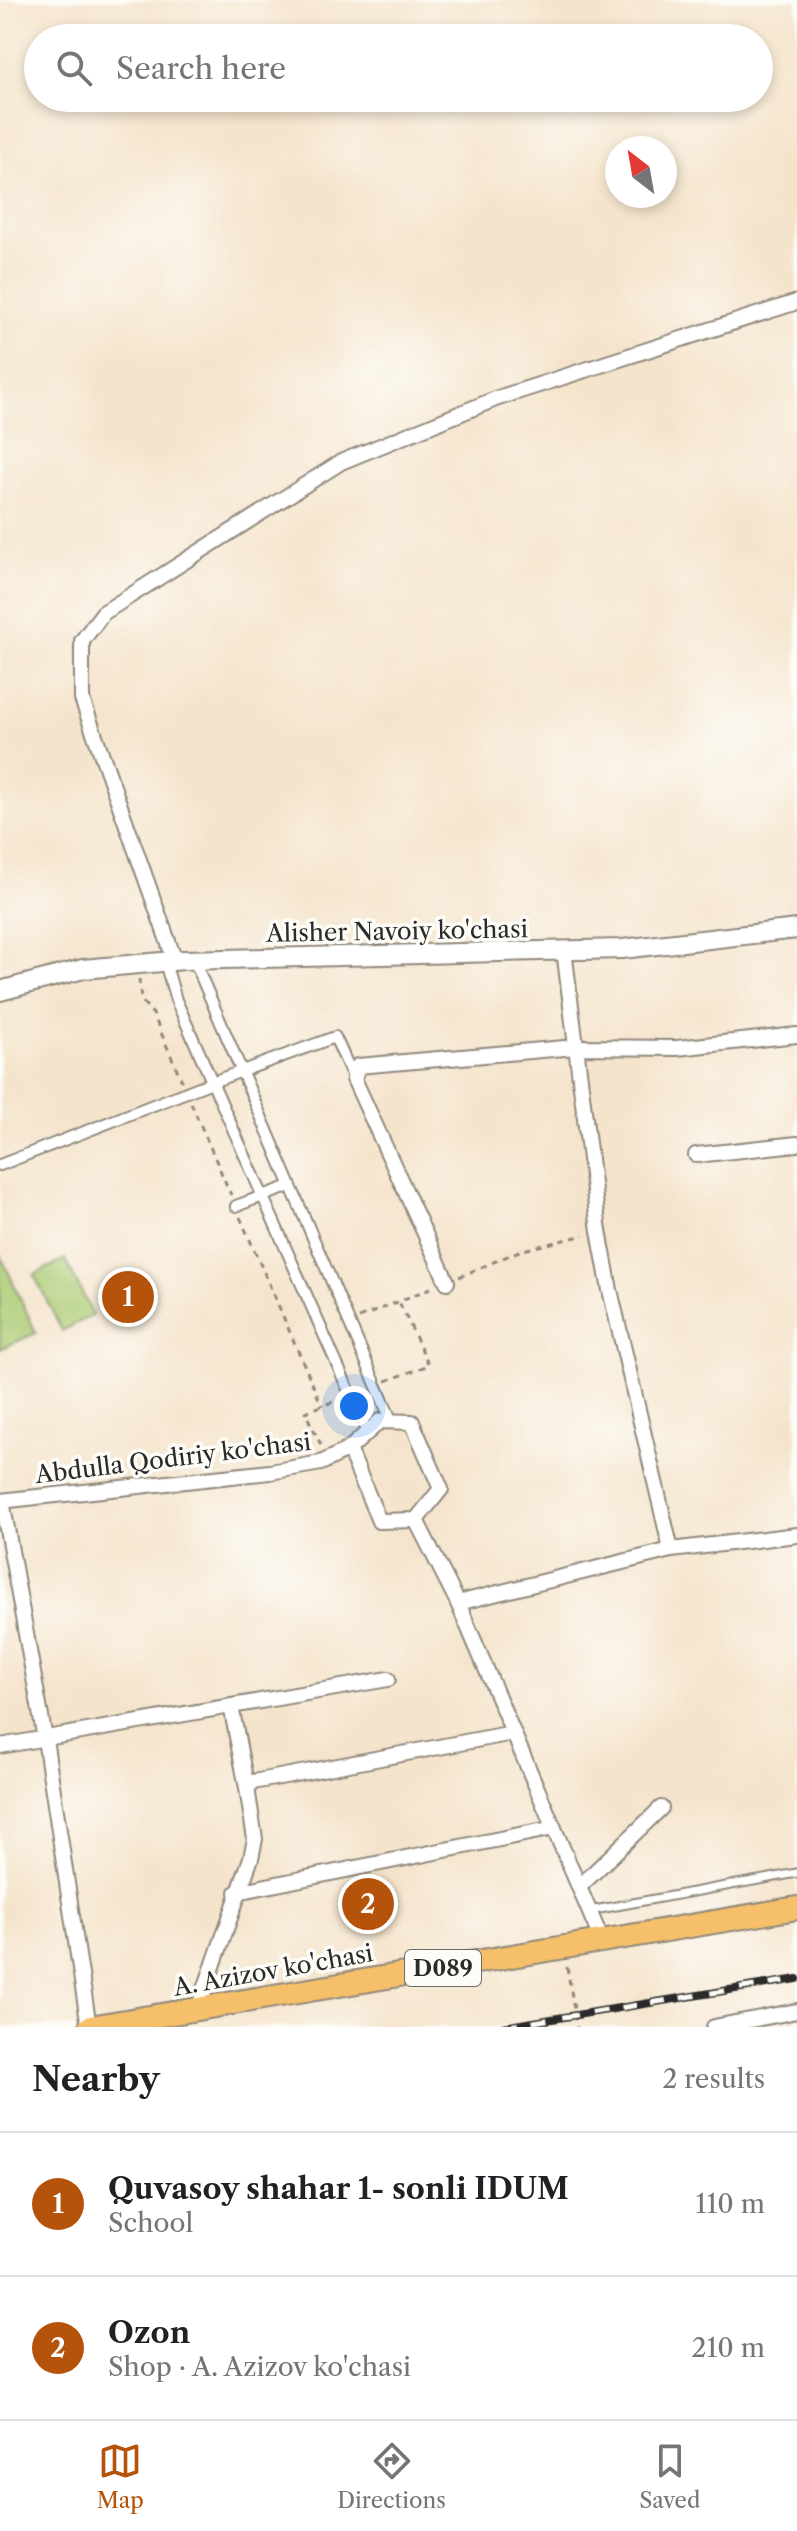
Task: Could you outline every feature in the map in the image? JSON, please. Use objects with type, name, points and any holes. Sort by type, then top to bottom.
[{"type":"main road","name":"A. Azizov ko'chasi","points":[[89,2027],[797,1908]]},
{"type":"street","points":[[367,1432],[176,1000],[170,961],[82,699],[82,641],[103,613],[341,462],[498,398],[797,302]]},
{"type":"street","name":"Alisher Navoiy ko'chasi","points":[[0,991],[83,969],[170,961],[622,949],[797,929]]},
{"type":"street","points":[[564,950],[598,1226],[671,1550]]},
{"type":"street","points":[[194,960],[392,1422]]},
{"type":"street","points":[[354,1079],[358,1066],[370,1063],[576,1047],[677,1048],[797,1035]]},
{"type":"street","points":[[0,1165],[186,1091],[335,1037],[447,1282]]},
{"type":"street","points":[[696,1155],[797,1144]]},
{"type":"street","points":[[236,1206],[290,1186]]},
{"type":"street","points":[[380,1421],[392,1422],[412,1422],[441,1489],[416,1520],[379,1521],[349,1449],[380,1421]]},
{"type":"street","name":"Abdulla Qodiriy ko'chasi","points":[[1,1501],[270,1472],[321,1463],[349,1449]]},
{"type":"street","points":[[1,1501],[45,1739],[89,2027]]},
{"type":"street","points":[[416,1520],[458,1603],[602,1941]]},
{"type":"street","points":[[458,1603],[671,1550],[797,1535]]},
{"type":"street","points":[[0,1746],[388,1679]]},
{"type":"street","points":[[198,2009],[255,1839],[231,1706]]},
{"type":"street","points":[[247,1788],[253,1782],[513,1733]]},
{"type":"street","points":[[579,1887],[661,1808]]},
{"type":"street","points":[[237,1892],[554,1828]]},
{"type":"street","points":[[714,2027],[797,2011]]},
{"type":"lane","points":[[589,1911],[797,1873]]},
{"type":"path","points":[[136,964],[141,1000],[153,1014],[322,1406]]},
{"type":"path","points":[[564,1947],[577,2027]]},
{"type":"green space","points":[[0,1254],[36,1333],[0,1349]]},
{"type":"green space","points":[[65,1259],[93,1315],[62,1331],[34,1275]]},
{"type":"railway","points":[[503,2027],[797,1979]]},
{"type":"place","name":"Quvasoy shahar 1- sonli IDUM","points":[[128,1297]]},
{"type":"place","name":"Ozon","points":[[368,1904]]}]
